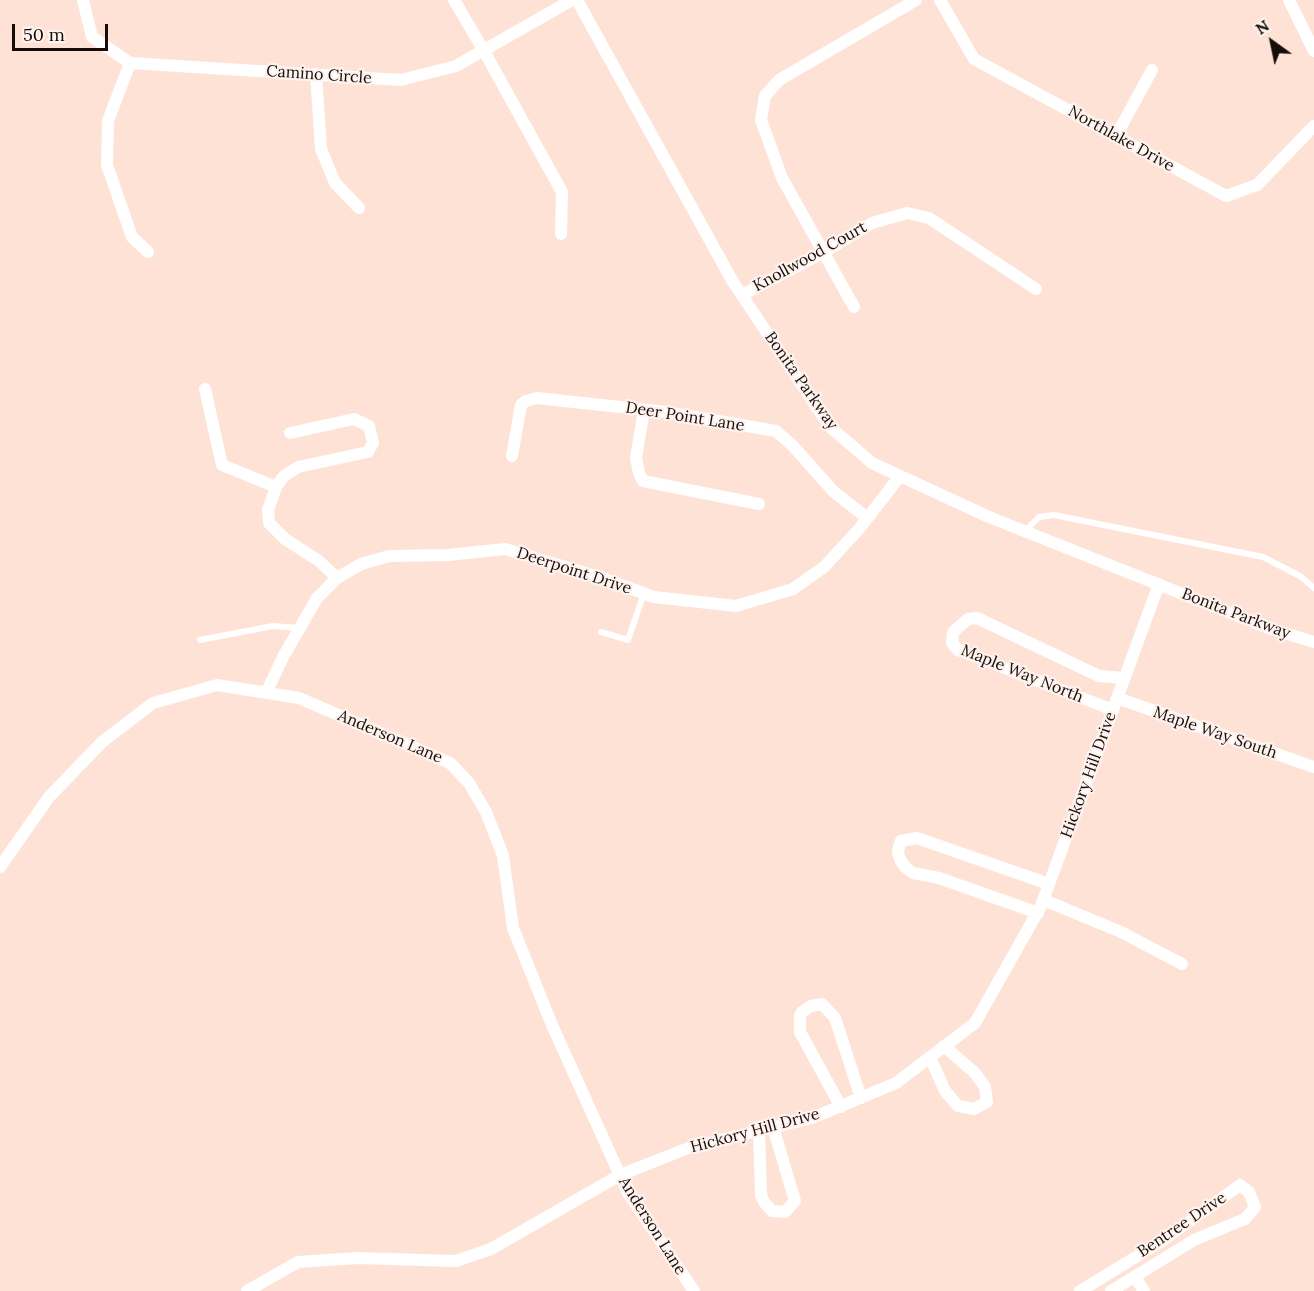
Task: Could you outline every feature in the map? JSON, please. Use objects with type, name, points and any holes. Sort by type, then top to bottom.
[{"type":"street","points":[[83,0],[92,37],[130,63],[108,121],[106,165],[132,237],[148,252]]},
{"type":"street","points":[[454,0],[562,192],[561,234]]},
{"type":"street","name":"Camino Circle","points":[[130,63],[401,80],[456,66],[574,0]]},
{"type":"street","name":"Bonita Parkway","points":[[574,0],[741,295],[830,427],[872,463],[900,476],[1025,531],[1268,628],[1314,642]]},
{"type":"street","points":[[854,307],[782,178],[761,120],[765,96],[779,80],[916,0]]},
{"type":"street","name":"Northlake Drive","points":[[940,0],[974,59],[1226,196],[1257,185],[1314,126]]},
{"type":"street","points":[[1289,0],[1314,51]]},
{"type":"street","points":[[1116,136],[1152,70]]},
{"type":"street","points":[[316,74],[321,149],[335,183],[359,208]]},
{"type":"street","name":"Knollwood Court","points":[[741,295],[824,252],[872,223],[907,213],[929,218],[1036,290]]},
{"type":"street","points":[[206,389],[222,465],[276,487]]},
{"type":"street","name":"Deer Point Lane","points":[[512,456],[521,405],[537,398],[644,410],[776,431],[793,446],[833,491],[867,518]]},
{"type":"street","points":[[644,410],[636,458],[643,481],[759,504]]},
{"type":"street","points":[[290,433],[354,418],[369,426],[373,443],[368,452],[298,467],[284,476],[276,487],[267,510],[269,523],[285,540],[319,561],[337,578]]},
{"type":"street","name":"Deerpoint Drive","points":[[266,693],[317,598],[337,578],[361,564],[389,556],[448,555],[505,549],[602,578],[654,597],[736,606],[793,590],[824,567],[900,476]]},
{"type":"street","name":"Hickory Hill Drive","points":[[247,1291],[298,1262],[357,1258],[456,1261],[491,1250],[620,1175],[692,1147],[812,1118],[896,1083],[975,1023],[1044,900],[1159,584]]},
{"type":"street","name":"Maple Way North","points":[[1113,710],[958,650],[952,643],[953,632],[968,619],[977,618],[1099,676],[1124,678]]},
{"type":"street","name":"Anderson Lane","points":[[0,867],[49,797],[102,742],[153,703],[217,685],[298,698],[450,763],[469,783],[486,812],[503,856],[513,928],[552,1025],[628,1193],[694,1291]]},
{"type":"street","name":"Maple Way South","points":[[1117,698],[1314,767]]},
{"type":"street","points":[[1038,913],[939,878],[913,873],[901,861],[898,846],[901,841],[917,838],[1049,884]]},
{"type":"street","points":[[1044,900],[1120,932],[1182,964]]},
{"type":"street","points":[[841,1107],[800,1032],[802,1011],[811,1006],[822,1004],[835,1018],[861,1098]]},
{"type":"street","points":[[930,1057],[945,1091],[958,1106],[974,1109],[987,1101],[985,1087],[975,1073],[944,1046]]},
{"type":"street","points":[[759,1131],[761,1195],[772,1211],[785,1212],[795,1201],[773,1127]]},
{"type":"street","name":"Bentree Drive","points":[[1080,1291],[1162,1241],[1240,1185],[1249,1192],[1255,1207],[1245,1219],[1194,1240],[1117,1290]]},
{"type":"street","points":[[1135,1277],[1144,1291]]},
{"type":"lane","points":[[1025,531],[1039,517],[1054,515],[1065,517],[1263,557],[1300,576],[1314,588]]},
{"type":"lane","points":[[601,632],[628,640],[644,594]]},
{"type":"lane","points":[[200,640],[273,626],[300,628]]}]
